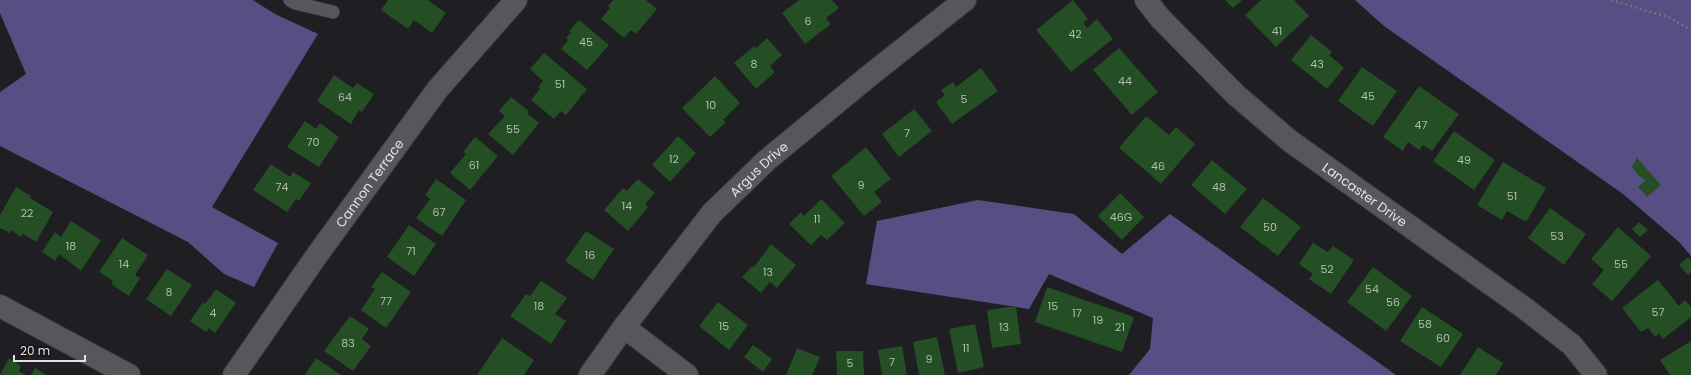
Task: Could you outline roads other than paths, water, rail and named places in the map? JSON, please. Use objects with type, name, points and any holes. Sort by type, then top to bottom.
[{"type":"street","name":"Cannon Terrace","points":[[234,375],[315,258],[437,90],[516,0]]},
{"type":"street","name":"Argus Drive","points":[[590,375],[624,327],[712,213],[767,160],[869,76],[965,0]]},
{"type":"street","name":"Lancaster Drive","points":[[1146,0],[1160,18],[1236,95],[1290,141],[1523,307],[1572,345],[1596,375]]},
{"type":"street","points":[[0,306],[129,375]]},
{"type":"street","points":[[624,327],[688,375]]},
{"type":"lane","points":[[290,0],[295,3],[333,12]]}]
